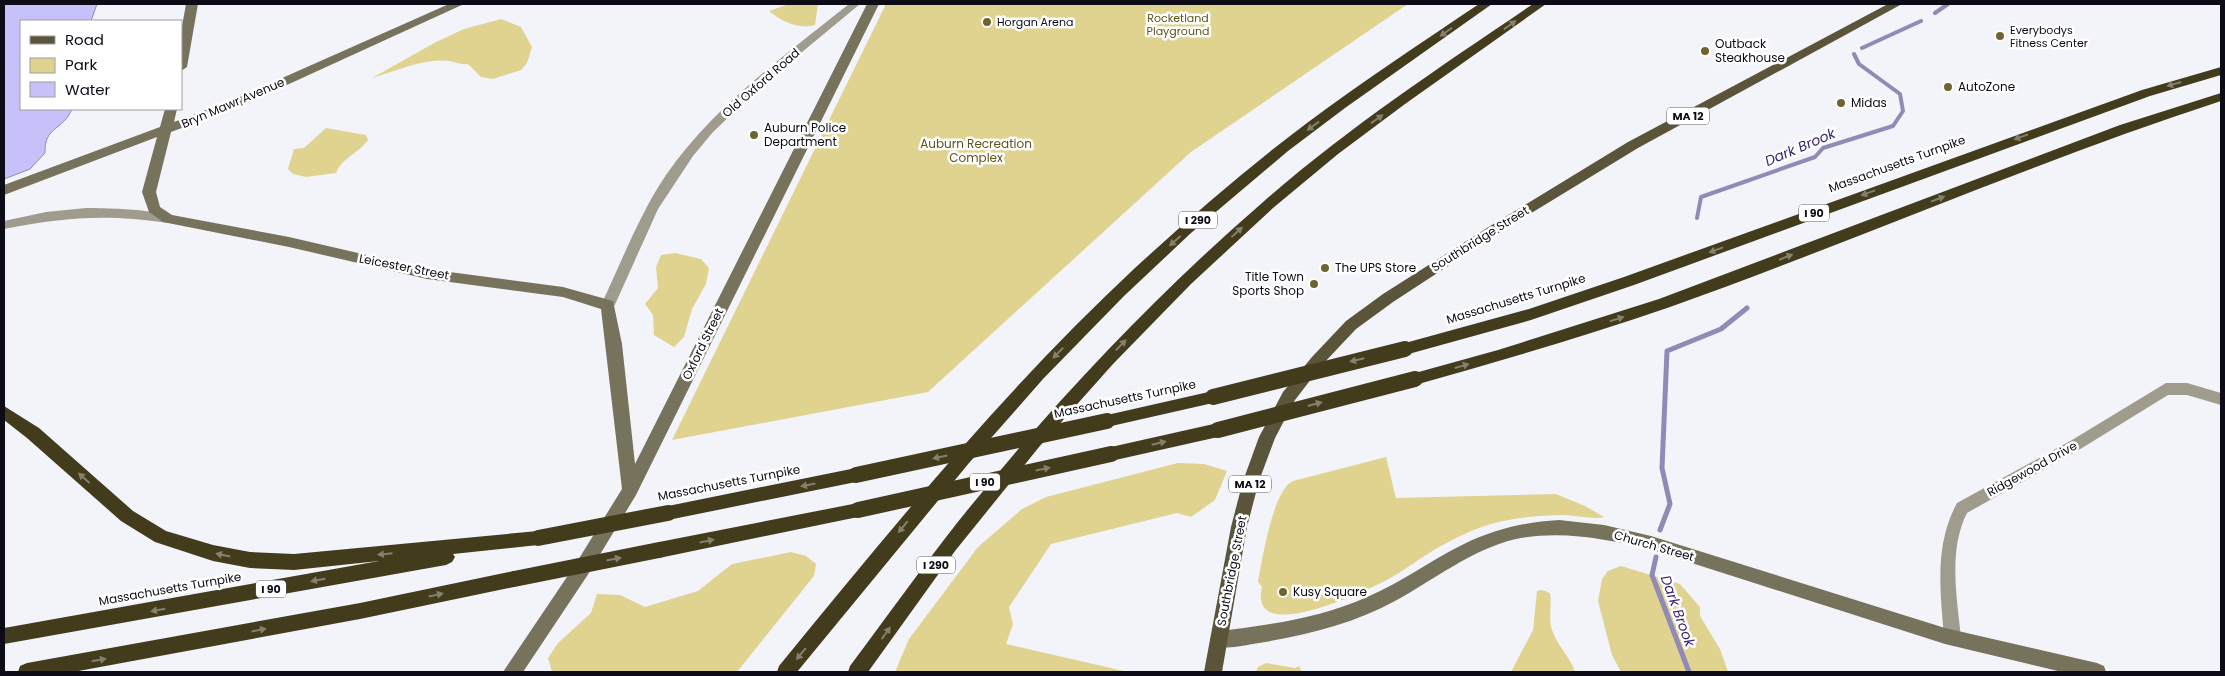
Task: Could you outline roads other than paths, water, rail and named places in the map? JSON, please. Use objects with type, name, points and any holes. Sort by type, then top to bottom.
[{"type":"highway","name":"I 290","points":[[786,672],[910,519],[970,450],[1043,369],[1119,292],[1193,224],[1274,155],[1486,4]]},
{"type":"highway","name":"I 290","points":[[858,672],[962,529],[1094,374],[1166,300],[1247,224],[1324,158],[1540,4]]},
{"type":"highway","name":"Massachusetts Turnpike","points":[[4,636],[254,592],[856,475],[1213,397],[1405,349],[1496,324],[1598,292],[2146,93],[2221,71]]},
{"type":"highway","name":"I 90","points":[[28,672],[360,611],[858,510],[1218,430],[1415,379],[1533,345],[1664,303],[2116,131],[2221,97]]},
{"type":"highway","points":[[4,412],[33,433],[127,516],[161,537],[214,553],[270,562],[294,562],[538,538]]},
{"type":"highway","points":[[33,672],[51,668]]},
{"type":"main road","name":"Southbridge Street","points":[[1213,672],[1239,527],[1251,481],[1267,437],[1289,396],[1317,361],[1352,325],[1388,298],[1492,231],[1633,145],[1896,4]]},
{"type":"street","points":[[182,61],[192,4]]},
{"type":"street","name":"Bryn Mawr Avenue","points":[[4,190],[239,102],[458,4]]},
{"type":"street","name":"Old Oxford Road","points":[[608,305],[655,205],[684,159],[728,110],[855,4]]},
{"type":"street","name":"Oxford Street","points":[[512,672],[540,633],[630,490],[872,4]]},
{"type":"street","points":[[168,219],[154,209],[149,192],[171,110]]},
{"type":"street","points":[[4,225],[63,213],[96,211],[123,212],[168,219]]},
{"type":"street","name":"Leicester Street","points":[[168,219],[289,242],[427,274],[563,292],[608,305]]},
{"type":"street","points":[[608,305],[630,490]]},
{"type":"street","name":"Ridgewood Drive","points":[[1952,638],[1948,553],[1952,527],[1962,508],[2077,444],[2166,390],[2187,389],[2221,400]]},
{"type":"street","name":"Church Street","points":[[1219,639],[1276,633],[1336,618],[1390,595],[1487,541],[1515,531],[1554,527],[1595,530],[1651,543],[1952,638],[2097,672]]},
{"type":"water","points":[[4,4],[97,4],[91,20],[20,20],[20,110],[71,110],[64,121],[51,133],[46,144],[45,153],[30,169],[4,179]]},
{"type":"waterway","name":"Dark Brook","points":[[1935,13],[1948,4]]},
{"type":"waterway","name":"Dark Brook","points":[[1862,48],[1921,21]]},
{"type":"waterway","name":"Dark Brook","points":[[1697,218],[1701,197],[1815,157],[1823,148],[1893,126],[1903,111],[1900,94],[1859,64],[1854,54]]},
{"type":"waterway","name":"Dark Brook","points":[[1660,530],[1670,504],[1662,468],[1667,351],[1721,329],[1747,308]]},
{"type":"waterway","name":"Dark Brook","points":[[1656,557],[1652,575],[1689,672]]},
{"type":"place","name":"Horgan Arena","points":[[987,22]]},
{"type":"place","name":"Everybodys Fitness Center","points":[[2000,36]]},
{"type":"place","name":"Outback Steakhouse","points":[[1705,51]]},
{"type":"place","name":"AutoZone","points":[[1948,87]]},
{"type":"place","name":"Midas","points":[[1841,103]]},
{"type":"place","name":"Auburn Police Department","points":[[754,135]]},
{"type":"place","name":"The UPS Store","points":[[1325,268]]},
{"type":"place","name":"Title Town Sports Shop","points":[[1314,284]]},
{"type":"place","name":"Kusy Square","points":[[1283,592]]},
{"type":"park label","name":"Rocketland Playground","points":[[1178,24]]},
{"type":"park label","name":"Auburn Recreation Complex","points":[[976,151]]}]
